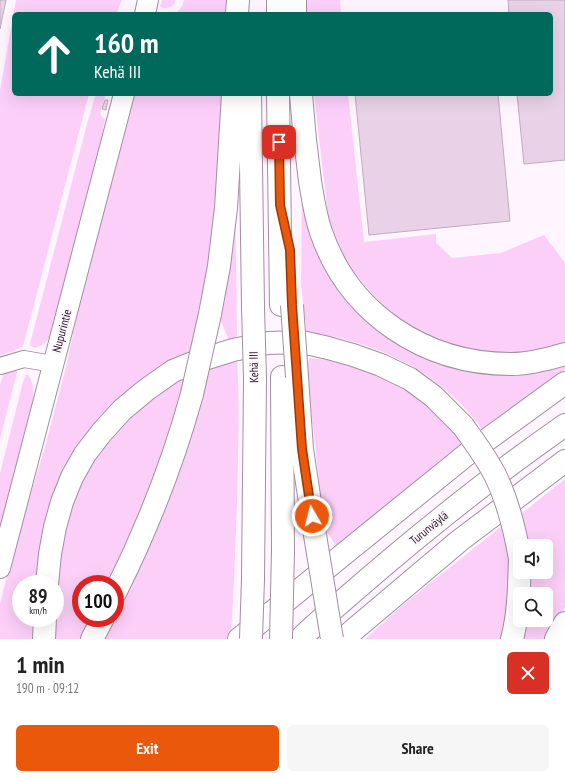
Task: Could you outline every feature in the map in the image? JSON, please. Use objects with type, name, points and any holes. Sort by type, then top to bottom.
[{"type":"highway","points":[[237,12],[238,0]]},
{"type":"highway","points":[[249,0],[249,12]]},
{"type":"highway","points":[[278,0],[278,12]]},
{"type":"highway","points":[[295,0],[295,12]]},
{"type":"highway","points":[[123,575],[155,506],[183,426],[192,394],[219,266],[226,208],[233,96]]},
{"type":"highway","name":"Kehä III","points":[[250,96],[255,379],[251,639]]},
{"type":"highway","points":[[278,96],[280,205],[289,377],[281,639]]},
{"type":"highway","points":[[301,96],[307,160],[314,210],[321,233],[336,266],[357,297],[388,325],[403,335],[436,351],[471,360],[512,364],[565,354]]},
{"type":"highway","points":[[48,575],[55,527],[62,502],[72,477],[102,432],[122,410],[146,390],[173,372],[198,361],[233,350],[268,343],[302,342],[353,355],[381,365],[410,379],[434,396],[463,426],[485,458],[494,474],[510,515],[516,539]]},
{"type":"highway","points":[[289,377],[332,639]]},
{"type":"highway","points":[[240,639],[466,455],[565,383]]},
{"type":"highway","name":"Turunväylä","points":[[300,639],[395,555],[532,448],[565,425]]},
{"type":"highway","points":[[343,639],[459,541],[565,461]]},
{"type":"highway","points":[[512,639],[519,595],[519,579]]},
{"type":"highway","points":[[556,639],[565,623]]},
{"type":"highway","points":[[44,639],[45,627]]},
{"type":"highway","points":[[92,639],[98,627]]},
{"type":"main road","points":[[145,12],[148,0]]},
{"type":"main road","name":"Nupurintie","points":[[0,568],[123,96]]},
{"type":"street","points":[[0,366],[24,359],[53,364]]},
{"type":"shaded area","points":[[16,0],[122,0],[117,12],[14,12]]},
{"type":"shaded area","points":[[162,0],[176,0],[172,6],[165,8],[160,7]]},
{"type":"shaded area","points":[[184,0],[229,0],[228,12],[177,12],[182,7]]},
{"type":"shaded area","points":[[306,0],[340,0],[341,12],[307,12]]},
{"type":"shaded area","points":[[12,22],[12,96],[88,96],[23,346],[11,352],[0,355],[0,90]]},
{"type":"shaded area","points":[[95,96],[105,96],[100,113],[105,119],[95,171],[55,327],[45,343],[34,348],[30,345],[31,340]]},
{"type":"shaded area","points":[[133,96],[226,96],[214,233],[207,283],[191,353],[102,419],[44,575],[12,575],[12,627],[37,627],[36,639],[0,639],[0,603],[16,541],[45,447],[67,363],[91,247]]},
{"type":"shaded area","points":[[314,96],[348,96],[364,242],[436,234],[436,243],[452,258],[501,253],[544,235],[565,263],[565,344],[513,354],[475,351],[439,341],[404,324],[386,309],[343,258],[333,237],[328,216]]},
{"type":"shaded area","points":[[235,177],[237,340],[229,341],[219,316]]},
{"type":"shaded area","points":[[302,184],[382,331],[417,355],[446,365],[565,363],[565,369],[482,429],[466,409],[447,391],[405,362],[381,351],[357,343],[307,333],[301,285]]},
{"type":"shaded area","points":[[237,358],[239,413],[238,467],[231,635],[226,639],[101,639],[107,627],[124,627],[124,591],[137,564],[201,398],[209,369]]},
{"type":"shaded area","points":[[309,358],[337,361],[384,377],[419,394],[443,413],[464,446],[337,547],[328,534],[320,513],[319,480],[307,374]]},
{"type":"shaded area","points":[[17,369],[0,439],[0,385],[3,375],[0,375],[0,372]]},
{"type":"shaded area","points":[[26,375],[30,378],[32,384],[33,399],[0,528],[0,473]]},
{"type":"shaded area","points":[[185,379],[165,452],[141,512],[113,575],[72,575],[72,627],[88,627],[82,639],[53,639],[54,627],[64,627],[64,575],[58,575],[61,537],[67,515],[82,480],[102,447],[124,417],[167,387]]},
{"type":"shaded area","points":[[565,479],[565,607],[548,639],[523,639],[525,627],[553,627],[553,587],[529,587],[529,579],[553,579],[553,539],[526,539],[521,514]]},
{"type":"shaded area","points":[[503,525],[510,566],[511,589],[503,639],[365,639],[404,604]]},
{"type":"building","points":[[0,0],[6,0],[0,29]]},
{"type":"building","points":[[508,0],[565,0],[565,160],[524,164],[517,96],[553,96],[553,12],[509,12]]},
{"type":"building","points":[[355,96],[498,96],[510,221],[369,235]]},
{"type":"building","points":[[105,100],[108,100],[106,110],[102,109]]},
{"type":"route","points":[[279,142],[280,205],[290,250],[292,305],[302,449],[312,516]]}]
